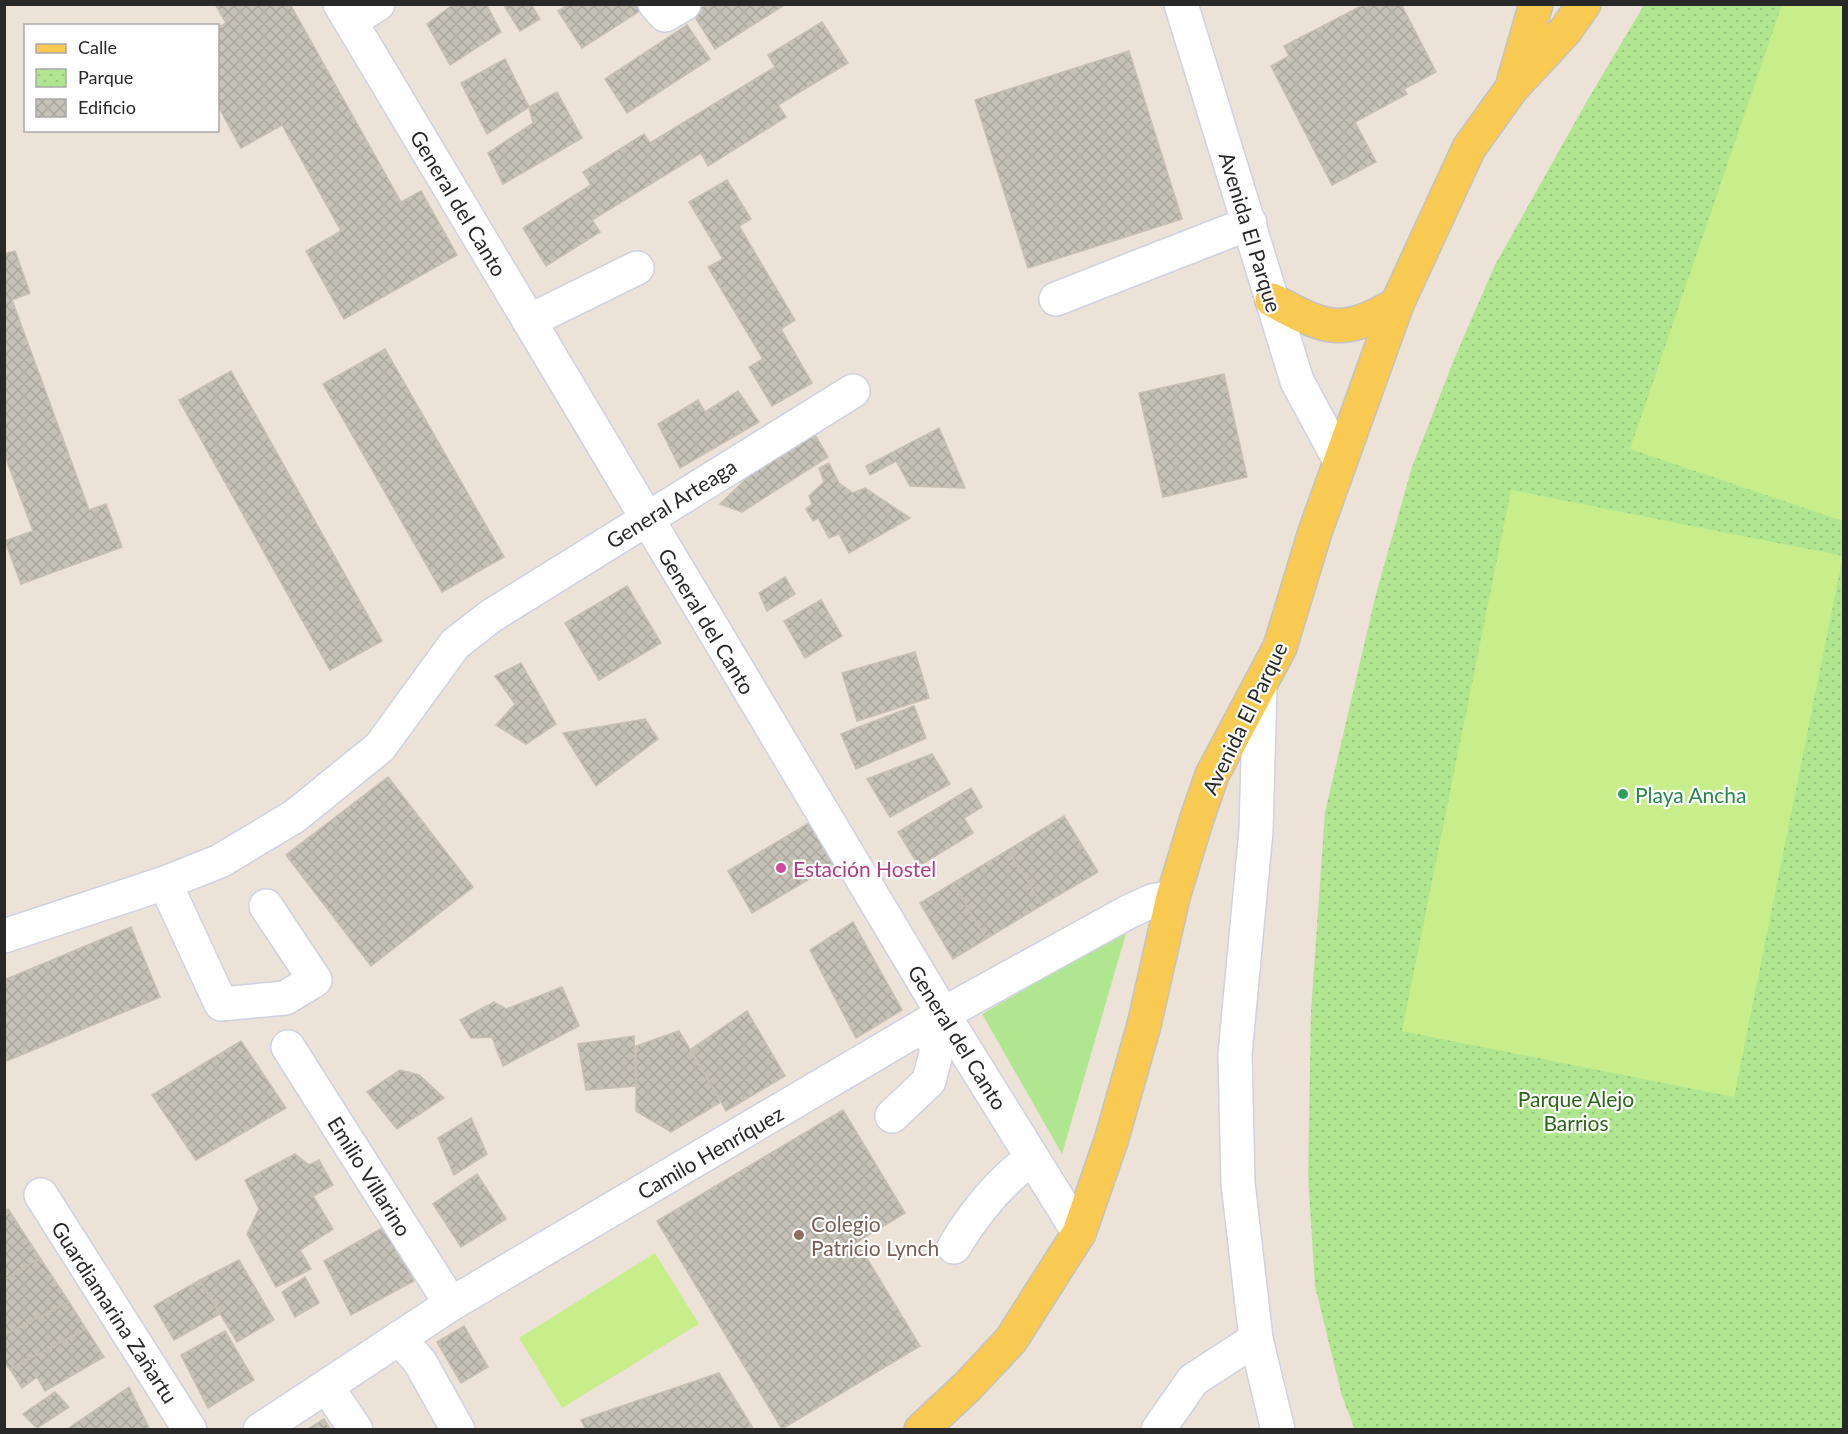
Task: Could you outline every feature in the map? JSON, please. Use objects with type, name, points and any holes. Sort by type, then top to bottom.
[{"type":"main road","points":[[1512,88],[1536,4]]},
{"type":"main road","points":[[1340,461],[1375,370],[1397,304],[1469,148],[1512,88],[1565,31],[1584,4]]},
{"type":"main road","points":[[1272,300],[1314,322],[1344,326],[1369,321],[1397,304]]},
{"type":"main road","name":"Avenida El Parque","points":[[921,1430],[967,1387],[1011,1340],[1079,1233],[1111,1141],[1144,1025],[1173,897],[1212,775],[1260,688],[1289,622],[1315,532],[1340,461]]},
{"type":"street","points":[[655,4],[665,15],[684,4]]},
{"type":"street","name":"Avenida El Parque","points":[[1181,4],[1297,381],[1340,461]]},
{"type":"street","name":"General del Canto","points":[[356,10],[529,321],[646,518],[935,1019],[1032,1158],[1079,1233]]},
{"type":"street","points":[[1056,299],[1250,224]]},
{"type":"street","points":[[529,321],[637,268]]},
{"type":"street","name":"General Arteaga","points":[[4,936],[165,883],[220,861],[295,816],[380,747],[455,644],[491,616],[853,391]]},
{"type":"street","points":[[1260,688],[1256,831],[1235,1054],[1238,1183],[1256,1339],[1278,1430]]},
{"type":"street","points":[[165,883],[221,1004],[285,998],[315,980],[266,906]]},
{"type":"street","name":"Camilo Henríquez","points":[[260,1430],[452,1304],[935,1019],[1128,912],[1152,901],[1173,897]]},
{"type":"street","points":[[892,1116],[929,1081],[937,1049],[935,1019]]},
{"type":"street","name":"Emilio Villarino","points":[[288,1047],[452,1304]]},
{"type":"street","points":[[954,1247],[974,1214],[1012,1172],[1032,1158]]},
{"type":"street","name":"Guardiamarina Zañartu","points":[[41,1195],[190,1430]]},
{"type":"street","points":[[399,1338],[420,1362],[458,1430]]},
{"type":"street","points":[[1158,1430],[1194,1380],[1256,1339]]},
{"type":"street","points":[[327,1387],[356,1430]]},
{"type":"green space","name":"Parque Alejo Barrios","points":[[1644,5],[1843,5],[1843,1429],[1355,1430],[1342,1396],[1315,1286],[1308,1176],[1311,1011],[1325,812],[1376,594],[1412,467],[1455,357],[1495,265]]},
{"type":"green space","points":[[1782,5],[1843,5],[1843,521],[1630,449]]},
{"type":"green space","name":"Playa Ancha","points":[[1511,490],[1843,556],[1734,1097],[1402,1031]]},
{"type":"green space","points":[[1127,930],[1062,1154],[982,1014]]},
{"type":"green space","points":[[655,1253],[699,1324],[562,1408],[519,1338]]},
{"type":"building","points":[[215,4],[290,4],[401,202],[421,191],[457,255],[344,319],[306,251],[341,231],[282,125],[241,148],[219,108],[219,27],[226,23]]},
{"type":"building","points":[[454,4],[486,4],[501,32],[450,65],[427,24]]},
{"type":"building","points":[[503,4],[531,4],[540,19],[520,31]]},
{"type":"building","points":[[569,4],[644,4],[646,7],[582,48],[558,11]]},
{"type":"building","points":[[707,4],[786,4],[715,49],[693,14]]},
{"type":"building","points":[[1365,4],[1401,4],[1436,72],[1404,89],[1407,94],[1355,122],[1376,162],[1332,185],[1271,66],[1289,56],[1284,46]]},
{"type":"building","points":[[822,22],[848,63],[778,105],[786,117],[708,166],[701,153],[592,220],[600,232],[546,266],[523,228],[591,185],[583,172],[644,134],[650,143],[775,67],[768,55]]},
{"type":"building","points":[[687,25],[710,59],[627,113],[605,79]]},
{"type":"building","points":[[1129,51],[1182,219],[1028,268],[975,100]]},
{"type":"building","points":[[505,59],[529,107],[487,134],[461,83]]},
{"type":"building","points":[[557,92],[582,138],[503,184],[488,153],[533,123],[529,107]]},
{"type":"building","points":[[727,180],[751,219],[739,226],[795,320],[781,329],[812,383],[772,406],[749,367],[763,359],[708,267],[723,259],[689,202]]},
{"type":"building","points":[[15,251],[30,293],[12,300],[89,510],[106,504],[122,547],[21,584],[5,541],[33,531],[4,453],[4,254]]},
{"type":"building","points":[[385,349],[504,557],[442,592],[323,384]]},
{"type":"building","points":[[231,371],[382,641],[330,670],[179,400]]},
{"type":"building","points":[[1224,374],[1247,477],[1163,497],[1139,393]]},
{"type":"building","points":[[738,391],[759,422],[680,468],[658,424],[698,400],[705,412]]},
{"type":"building","points":[[939,428],[965,488],[910,486],[896,461],[870,475],[866,466]]},
{"type":"building","points":[[814,433],[828,457],[742,512],[720,504],[751,474]]},
{"type":"building","points":[[829,463],[839,483],[853,493],[865,488],[910,518],[849,553],[839,534],[829,538],[818,518],[813,521],[806,509],[812,504],[809,496],[824,482],[819,468]]},
{"type":"building","points":[[785,577],[795,594],[767,611],[759,593]]},
{"type":"building","points":[[627,586],[661,643],[599,680],[565,623]]},
{"type":"building","points":[[821,600],[842,636],[805,658],[784,621]]},
{"type":"building","points":[[915,652],[929,698],[857,721],[842,673]]},
{"type":"building","points":[[521,663],[556,724],[526,744],[496,725],[515,704],[495,676]]},
{"type":"building","points":[[914,706],[926,738],[856,769],[841,734]]},
{"type":"building","points":[[645,719],[658,739],[596,786],[563,733]]},
{"type":"building","points":[[932,754],[950,784],[890,817],[867,779]]},
{"type":"building","points":[[388,777],[473,887],[371,966],[286,855]]},
{"type":"building","points":[[971,788],[982,807],[964,818],[973,833],[919,866],[898,832]]},
{"type":"building","points":[[1064,816],[1098,872],[1042,905],[1008,850]]},
{"type":"building","name":"Estación Hostel","points":[[809,823],[833,865],[752,913],[728,871]]},
{"type":"building","points":[[1008,850],[1042,905],[986,939],[953,883]]},
{"type":"building","points":[[953,883],[986,939],[953,959],[920,903]]},
{"type":"building","points":[[853,922],[902,1010],[856,1038],[810,950]]},
{"type":"building","points":[[131,927],[160,997],[4,1062],[4,980]]},
{"type":"building","points":[[562,987],[579,1026],[503,1066],[492,1037],[471,1038],[460,1020],[494,1002],[506,1009]]},
{"type":"building","points":[[747,1011],[785,1076],[726,1111],[691,1049]]},
{"type":"building","points":[[679,1031],[721,1102],[671,1132],[636,1111],[636,1046]]},
{"type":"building","points":[[634,1036],[636,1086],[586,1090],[578,1044]]},
{"type":"building","points":[[241,1041],[286,1108],[196,1160],[152,1095]]},
{"type":"building","points":[[400,1070],[419,1075],[444,1098],[397,1129],[367,1092]]},
{"type":"building","points":[[843,1110],[905,1213],[857,1242],[920,1346],[782,1429],[657,1221]]},
{"type":"building","points":[[471,1118],[487,1154],[454,1175],[438,1138]]},
{"type":"building","points":[[295,1154],[309,1165],[319,1160],[333,1185],[313,1196],[333,1229],[300,1250],[311,1269],[276,1287],[247,1234],[259,1209],[245,1180]]},
{"type":"building","points":[[477,1174],[506,1219],[461,1247],[433,1204]]},
{"type":"building","points":[[8,1209],[40,1258],[4,1280],[4,1211]]},
{"type":"building","points":[[384,1227],[414,1281],[351,1315],[324,1261]]},
{"type":"building","points":[[40,1258],[69,1302],[4,1335],[4,1280]]},
{"type":"building","points":[[239,1260],[274,1320],[237,1342],[200,1280]]},
{"type":"building","points":[[305,1277],[319,1303],[295,1317],[282,1292]]},
{"type":"building","points":[[200,1280],[220,1314],[174,1340],[154,1306]]},
{"type":"building","points":[[69,1302],[86,1329],[10,1369],[4,1363],[4,1335]]},
{"type":"building","points":[[464,1326],[488,1367],[461,1383],[437,1342]]},
{"type":"building","points":[[86,1329],[104,1357],[45,1391],[37,1377],[22,1388],[10,1369]]},
{"type":"building","points":[[225,1331],[254,1380],[208,1408],[181,1355]]},
{"type":"building","points":[[719,1373],[754,1430],[586,1430],[581,1420]]},
{"type":"building","points":[[129,1387],[150,1430],[66,1430]]},
{"type":"building","points":[[55,1392],[69,1407],[37,1428],[23,1414]]},
{"type":"building","points":[[324,1419],[331,1430],[306,1430]]},
{"type":"place","name":"Playa Ancha","points":[[1623,794]]},
{"type":"place","name":"Estación Hostel","points":[[781,868]]},
{"type":"place","name":"Colegio Patricio Lynch","points":[[799,1235]]}]
